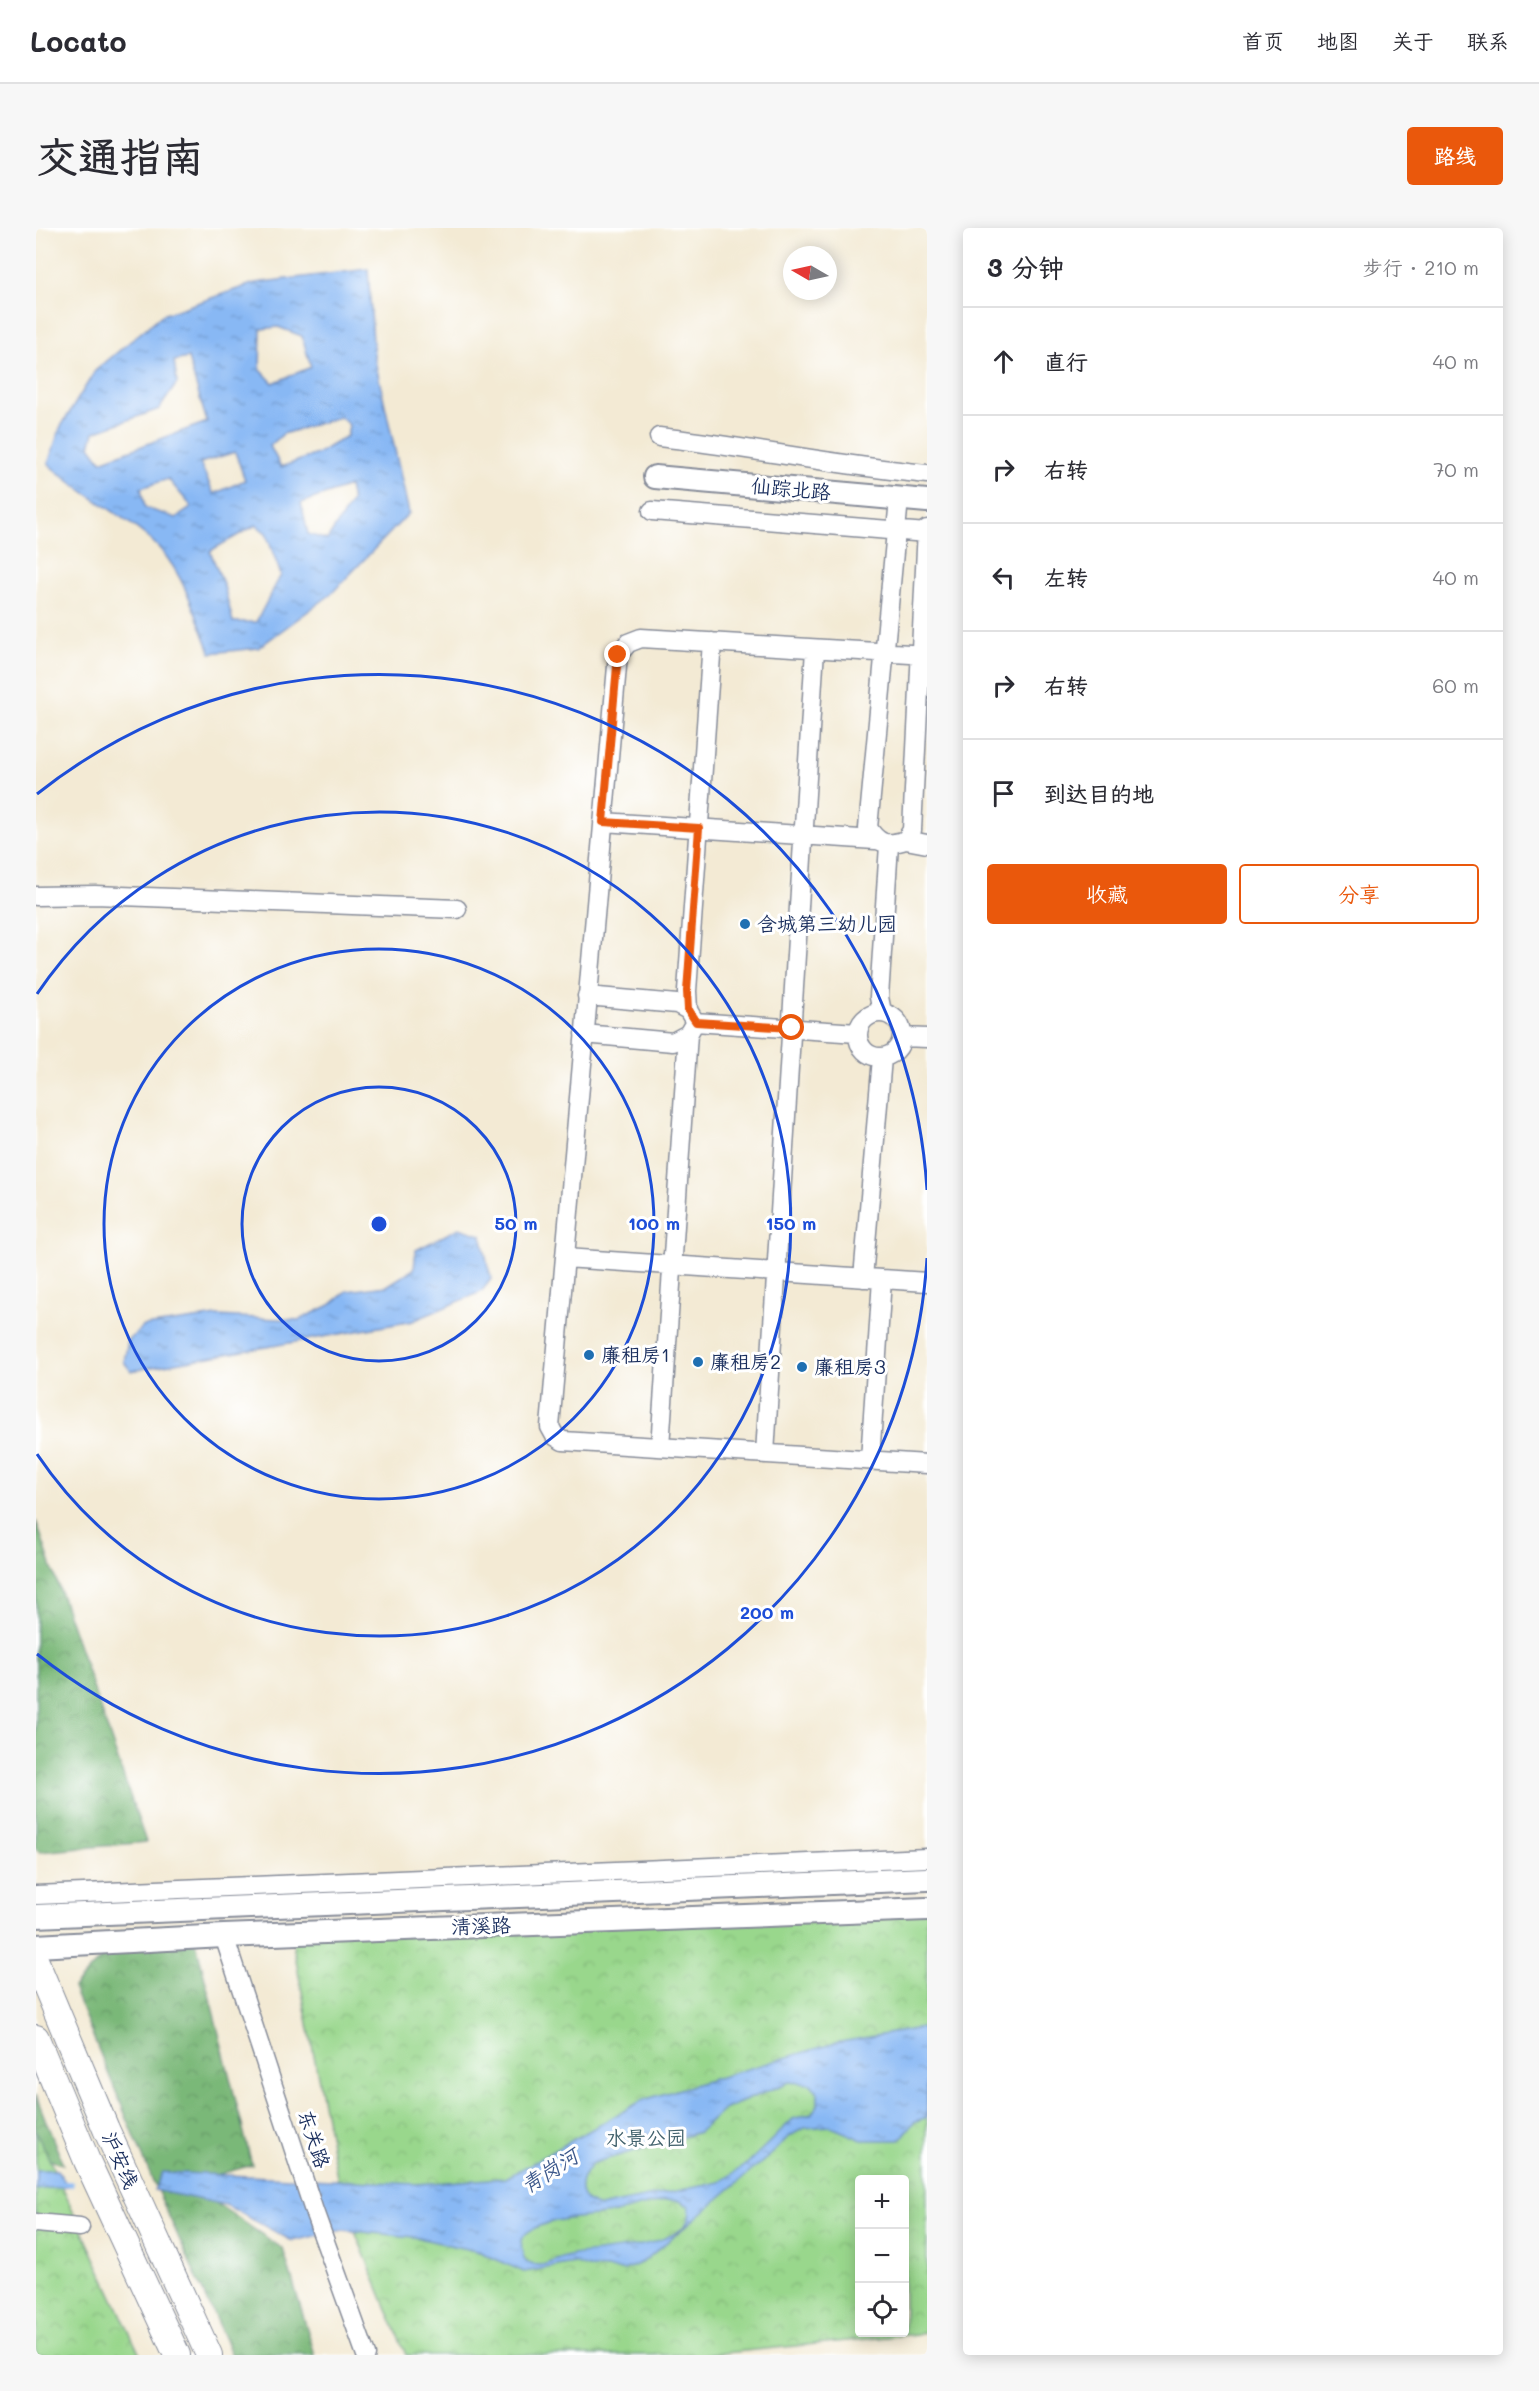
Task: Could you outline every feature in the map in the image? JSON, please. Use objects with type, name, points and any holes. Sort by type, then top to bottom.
[{"type":"highway","name":"沪安线","points":[[36,1962],[106,2129],[209,2355]]},
{"type":"highway","name":"沪安线","points":[[36,2038],[87,2161],[177,2355]]},
{"type":"main road","name":"仙踪北路","points":[[655,477],[927,501]]},
{"type":"main road","name":"清溪路","points":[[36,1916],[927,1879]]},
{"type":"main road","name":"清溪路","points":[[36,1946],[224,1936],[927,1909]]},
{"type":"street","points":[[659,437],[734,446],[864,468],[927,474]]},
{"type":"street","points":[[890,842],[868,828],[899,499]]},
{"type":"street","points":[[652,511],[927,531],[924,654],[912,830],[890,842]]},
{"type":"street","points":[[924,654],[641,638],[628,643],[618,655],[550,1427],[555,1436],[563,1441],[927,1464]]},
{"type":"street","points":[[660,1447],[671,1266],[691,1022],[687,991],[712,642]]},
{"type":"street","points":[[765,1454],[815,649]]},
{"type":"street","points":[[603,822],[927,844]]},
{"type":"street","points":[[882,1012],[879,997],[890,842]]},
{"type":"street","points":[[36,896],[95,894],[457,909]]},
{"type":"street","points":[[587,996],[677,1004],[691,1022],[857,1033]]},
{"type":"street","points":[[882,1012],[899,1023],[902,1037],[896,1051],[882,1058],[874,1057],[861,1048],[857,1033],[862,1020],[868,1015],[882,1012]]},
{"type":"street","points":[[584,1034],[673,1042],[691,1022]]},
{"type":"street","points":[[902,1037],[927,1038]]},
{"type":"street","points":[[863,1278],[882,1058]]},
{"type":"street","points":[[565,1258],[927,1282]]},
{"type":"street","points":[[870,1460],[882,1279]]},
{"type":"street","points":[[36,1894],[927,1858]]},
{"type":"street","name":"东关路","points":[[224,1936],[314,2211],[366,2355]]},
{"type":"street","points":[[36,2223],[80,2227]]},
{"type":"green space","points":[[36,1521],[146,1842],[39,1852],[36,1849]]},
{"type":"green space","name":"水景公园","points":[[927,1909],[927,2333],[909,2335],[909,2175],[855,2175],[855,2337],[886,2337],[704,2355],[406,2355],[341,2198],[291,1934]]},
{"type":"green space","points":[[196,1943],[252,2165],[187,2183],[283,2249],[315,2355],[232,2355],[152,2179],[73,1988],[108,1950]]},
{"type":"green space","points":[[36,2096],[63,2164],[36,2156]]},
{"type":"green space","points":[[36,2131],[140,2355],[36,2355]]},
{"type":"water","points":[[368,269],[374,356],[409,513],[330,595],[258,648],[211,653],[180,578],[162,551],[126,520],[48,464],[60,428],[95,371],[162,315],[255,283]],"holes":[[[278,327],[302,336],[311,367],[273,383],[260,369],[261,329]],[[188,358],[207,422],[101,461],[90,446],[94,432],[159,409],[177,383],[174,361]],[[340,417],[349,425],[347,436],[317,454],[281,467],[270,446],[283,434]],[[235,452],[245,480],[214,494],[200,463]],[[168,479],[192,507],[176,518],[145,508],[141,488]],[[349,486],[352,501],[327,540],[308,534],[301,503]],[[256,525],[266,533],[281,575],[256,622],[233,622],[224,586],[210,551]]]},
{"type":"water","points":[[459,1228],[481,1235],[491,1279],[481,1292],[413,1321],[131,1371],[124,1362],[128,1341],[144,1326],[217,1316],[299,1320],[330,1305],[347,1291],[387,1286],[414,1269],[416,1250]]},
{"type":"water","points":[[927,2027],[927,2117],[914,2122],[900,2140],[862,2140],[829,2126],[804,2128],[788,2137],[774,2152],[643,2262],[624,2270],[588,2268],[574,2263],[524,2272],[480,2252],[414,2237],[343,2230],[292,2241],[226,2205],[154,2190],[163,2172],[416,2184],[506,2178],[643,2100],[835,2043]],"holes":[[[789,2082],[811,2084],[818,2093],[818,2105],[811,2114],[793,2119],[748,2163],[720,2182],[600,2207],[585,2199],[582,2194],[584,2176],[593,2163],[699,2132],[723,2110]],[[665,2200],[680,2201],[689,2206],[688,2220],[679,2230],[664,2238],[624,2249],[573,2255],[544,2265],[526,2262],[524,2258],[521,2246],[523,2238],[537,2227],[557,2221],[610,2214]]]},
{"type":"water","points":[[36,2170],[57,2170],[68,2186],[36,2190]]},
{"type":"waterway","name":"青岗河","points":[[59,2183],[71,2184]]},
{"type":"place","name":"含城第三幼儿园","points":[[745,924]]},
{"type":"place","name":"廉租房1","points":[[589,1355]]},
{"type":"place","name":"廉租房2","points":[[698,1362]]},
{"type":"place","name":"廉租房3","points":[[802,1367]]},
{"type":"route","points":[[618,655],[603,822],[699,828],[687,991],[688,1010],[696,1022],[792,1028]]}]
